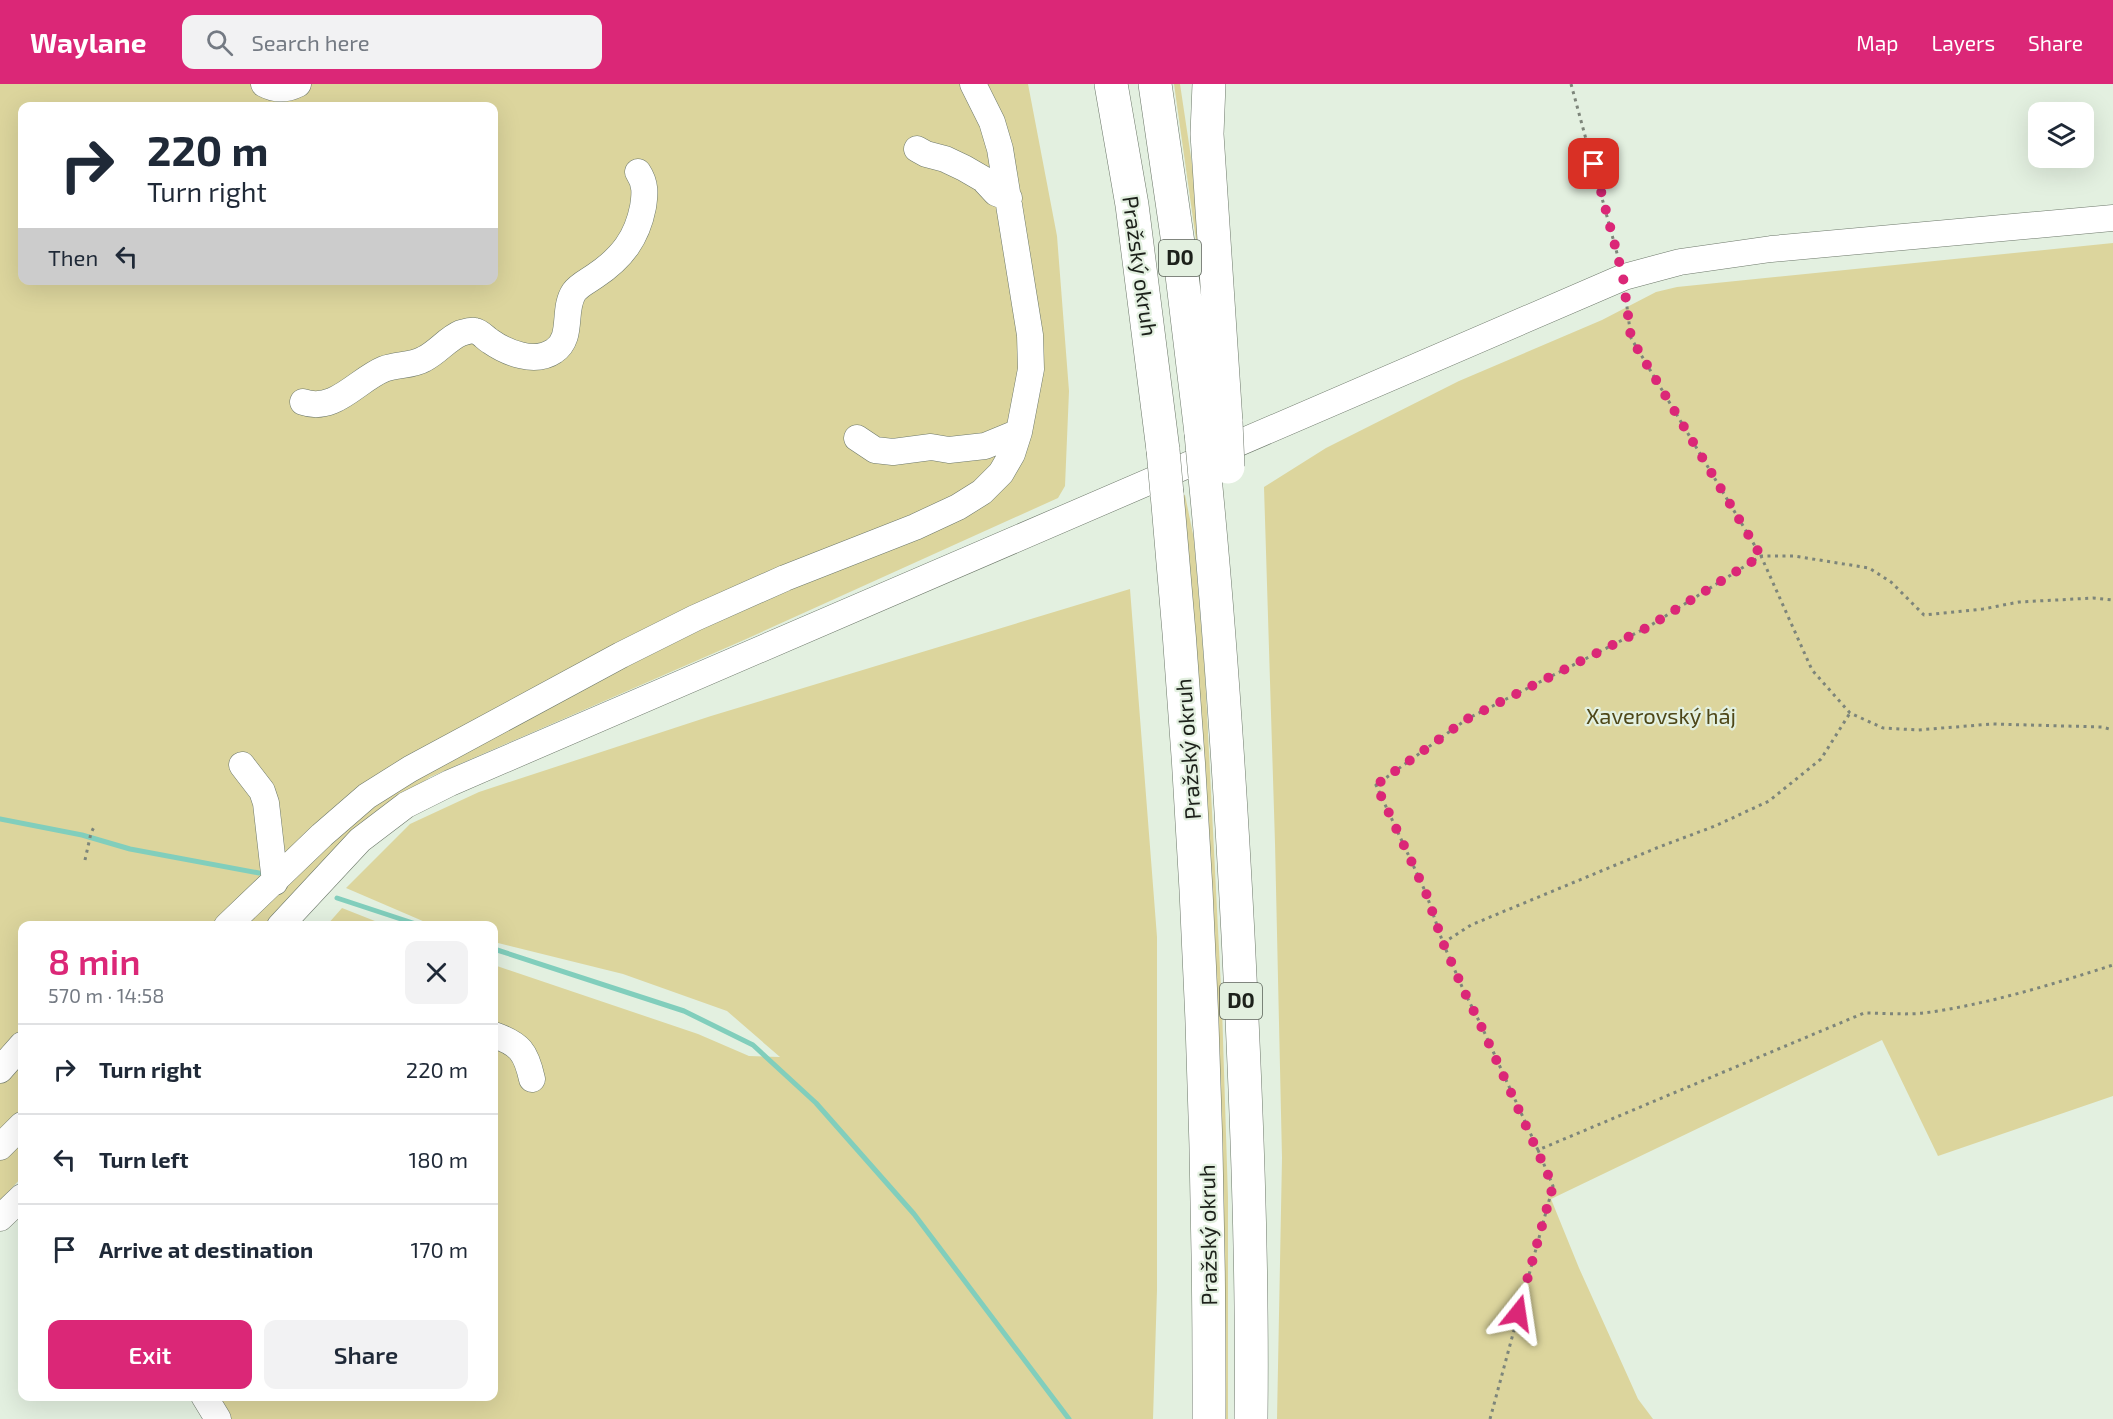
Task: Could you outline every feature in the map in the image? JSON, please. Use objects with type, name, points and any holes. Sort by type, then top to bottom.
[{"type":"highway","points":[[1091,84],[1132,205]]},
{"type":"highway","name":"Pražský okruh","points":[[1111,84],[1132,205],[1162,450],[1186,713],[1198,915],[1208,1182],[1209,1419]]},
{"type":"highway","name":"Pražský okruh","points":[[1155,84],[1179,250],[1213,428],[1224,695],[1246,1095],[1251,1284],[1251,1419]]},
{"type":"highway","points":[[1209,84],[1207,134],[1213,428]]},
{"type":"street","points":[[264,84],[276,89],[286,89],[298,84]]},
{"type":"street","points":[[232,921],[322,835],[367,796],[430,758],[611,660],[695,618],[785,578],[915,527],[958,507],[982,492],[1001,473],[1012,454],[1019,432],[1031,369],[1030,335],[1000,149],[992,122],[973,84]]},
{"type":"street","points":[[1192,84],[1206,202],[1213,428]]},
{"type":"street","points":[[917,148],[926,154],[945,159],[964,168],[983,179],[996,193],[1009,198]]},
{"type":"street","points":[[303,402],[318,404],[338,398],[381,370],[425,359],[446,342],[466,332],[474,331],[516,354],[537,356],[554,351],[566,336],[568,305],[575,290],[620,256],[633,239],[645,197],[644,183],[638,172]]},
{"type":"street","points":[[285,921],[360,840],[406,805],[450,783],[1623,277],[1680,262],[1771,249],[2113,218]]},
{"type":"street","points":[[857,438],[875,450],[893,452],[931,447],[949,450],[985,446],[1019,432]]},
{"type":"street","points":[[242,765],[262,791],[266,803],[275,882]]},
{"type":"street","points":[[498,1037],[521,1049],[526,1057],[532,1079]]},
{"type":"street","points":[[0,1070],[18,1050]]},
{"type":"street","points":[[0,1147],[18,1129]]},
{"type":"street","points":[[0,1218],[18,1201]]},
{"type":"street","points":[[207,1401],[218,1419]]},
{"type":"path","points":[[1571,84],[1623,277],[1631,338],[1761,556],[1812,670],[1850,714],[1883,728],[1918,730],[1992,724],[2102,727],[2113,730]]},
{"type":"path","points":[[1490,1419],[1553,1186],[1463,989],[1443,943],[1426,893],[1376,785],[1467,719],[1648,627],[1761,556],[1794,556],[1869,568],[1891,582],[1924,615],[1983,609],[2019,602],[2093,598],[2113,600]]},
{"type":"path","points":[[1443,943],[1470,925],[1715,826],[1769,801],[1821,759],[1850,714]]},
{"type":"path","points":[[85,860],[94,827]]},
{"type":"path","points":[[1538,1150],[1864,1013],[1922,1013],[1959,1007],[2059,982],[2113,965]]},
{"type":"green space","points":[[0,84],[1028,84],[1057,236],[1069,391],[1065,486],[1058,498],[744,640],[430,777],[364,824],[317,869],[269,921],[18,921],[18,1181],[0,1201]]},
{"type":"green space","points":[[1174,84],[1180,84],[1192,164],[1203,260],[1199,261]]},
{"type":"green space","name":"Xaverovský háj","points":[[2113,243],[2113,1096],[1938,1156],[1882,1040],[1551,1199],[1579,1268],[1638,1399],[1653,1419],[1277,1419],[1282,1158],[1264,487],[1326,448],[1459,381],[1602,320],[1656,292],[1677,287]]},
{"type":"green space","points":[[1185,495],[1194,539],[1205,674],[1222,1008],[1228,1197],[1228,1419],[1220,1419],[1179,496]]},
{"type":"green space","points":[[1130,589],[1157,937],[1157,1290],[1153,1419],[212,1419],[200,1401],[498,1401],[498,966],[698,1034],[749,1056],[780,1057],[727,1011],[623,974],[498,943],[498,921],[423,921],[346,888],[410,824],[479,792],[711,716]]},
{"type":"green space","points":[[342,908],[375,921],[331,921]]},
{"type":"waterway","points":[[0,819],[82,835],[130,849],[259,873]]},
{"type":"waterway","points":[[337,898],[407,921]]},
{"type":"waterway","points":[[498,950],[684,1011],[753,1045],[816,1103],[914,1214],[1069,1419]]},
{"type":"route","points":[[1518,1313],[1553,1186],[1463,989],[1443,943],[1426,893],[1376,785],[1467,719],[1648,627],[1761,556],[1631,338],[1623,277],[1594,164]]}]
